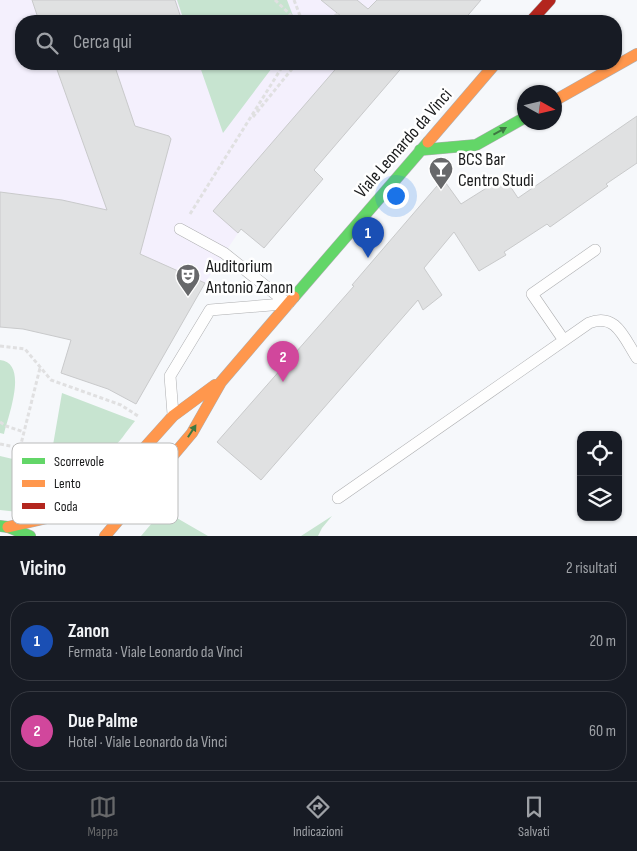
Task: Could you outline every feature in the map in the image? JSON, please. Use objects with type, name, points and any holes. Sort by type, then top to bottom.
[{"type":"main road","points":[[537,15],[550,0]]},
{"type":"main road","points":[[622,62],[637,54]]},
{"type":"main road","name":"Viale Leonardo da Vinci","points":[[221,382],[490,70]]},
{"type":"main road","points":[[562,96],[609,70]]},
{"type":"main road","points":[[420,150],[476,145],[517,122]]},
{"type":"main road","points":[[149,443],[173,416],[221,382]]},
{"type":"main road","points":[[178,450],[192,433],[221,382]]},
{"type":"main road","points":[[4,527],[18,524]]},
{"type":"main road","points":[[105,536],[115,524]]},
{"type":"main road","points":[[4,527],[30,536]]},
{"type":"lane","points":[[180,229],[224,253],[288,304]]},
{"type":"lane","points":[[563,339],[532,294],[595,250]]},
{"type":"lane","points":[[173,416],[170,376],[210,310],[288,304]]},
{"type":"lane","points":[[338,498],[588,323],[597,320],[612,322],[620,330],[637,358]]},
{"type":"path","points":[[275,0],[290,15]]},
{"type":"path","points":[[294,0],[300,15]]},
{"type":"path","points":[[180,229],[280,70]]},
{"type":"path","points":[[245,127],[291,70]]},
{"type":"path","points":[[0,346],[25,349],[51,380],[121,405],[144,420]]},
{"type":"path","points":[[21,443],[40,367]]},
{"type":"path","points":[[0,422],[24,432]]},
{"type":"shaded area","points":[[0,0],[481,0],[468,15],[15,15],[15,70],[400,70],[314,170],[323,179],[264,248],[241,229],[205,283],[136,404],[108,389],[61,373],[71,340],[23,329],[0,327]]},
{"type":"green space","points":[[177,0],[287,0],[293,15],[182,15]]},
{"type":"green space","points":[[201,70],[270,70],[223,133]]},
{"type":"green space","points":[[0,360],[9,363],[15,380],[12,403],[4,434],[0,433]]},
{"type":"green space","points":[[62,393],[135,421],[118,443],[53,443]]},
{"type":"green space","points":[[0,456],[12,459],[12,511],[0,510]]},
{"type":"green space","points":[[332,516],[318,536],[301,536]]},
{"type":"green space","points":[[178,519],[208,536],[141,536],[151,524],[178,524]]},
{"type":"building","points":[[32,0],[175,0],[180,15],[37,15]]},
{"type":"building","points":[[321,0],[357,0],[368,9],[377,0],[481,0],[468,15],[340,15]]},
{"type":"building","points":[[57,70],[116,70],[135,126],[169,136],[171,139],[140,254],[205,283],[136,404],[108,389],[61,373],[71,340],[23,329],[0,327],[0,192],[62,200],[107,210]]},
{"type":"building","points":[[335,70],[400,70],[314,170],[323,179],[264,248],[241,229],[238,233],[213,211]]},
{"type":"building","points":[[637,116],[637,163],[550,227],[547,224],[504,252],[506,255],[479,271],[454,232],[424,268],[442,295],[423,310],[418,300],[261,480],[217,442],[354,286],[352,285],[443,179],[461,204],[504,177],[518,198]]},
{"type":"traffic: fast","points":[[420,150],[476,145],[517,122]]},
{"type":"traffic: fast","points":[[294,297],[428,142]]},
{"type":"traffic: fast","points":[[0,526],[8,527],[30,536]]},
{"type":"traffic: slow","points":[[622,62],[637,54]]},
{"type":"traffic: slow","points":[[428,142],[490,70]]},
{"type":"traffic: slow","points":[[562,96],[609,70]]},
{"type":"traffic: slow","points":[[178,450],[192,433],[221,382],[294,297]]},
{"type":"traffic: slow","points":[[149,443],[173,416],[215,385]]},
{"type":"traffic: slow","points":[[8,527],[21,524]]},
{"type":"traffic: slow","points":[[105,536],[115,524]]},
{"type":"traffic: jam","points":[[536,15],[550,0]]},
{"type":"place","name":"BCS Bar Centro Studi","points":[[441,190]]},
{"type":"place","name":"Zanon","points":[[368,258]]},
{"type":"place","name":"Auditorium Antonio Zanon","points":[[188,297]]},
{"type":"place","name":"Due Palme","points":[[283,382]]}]
